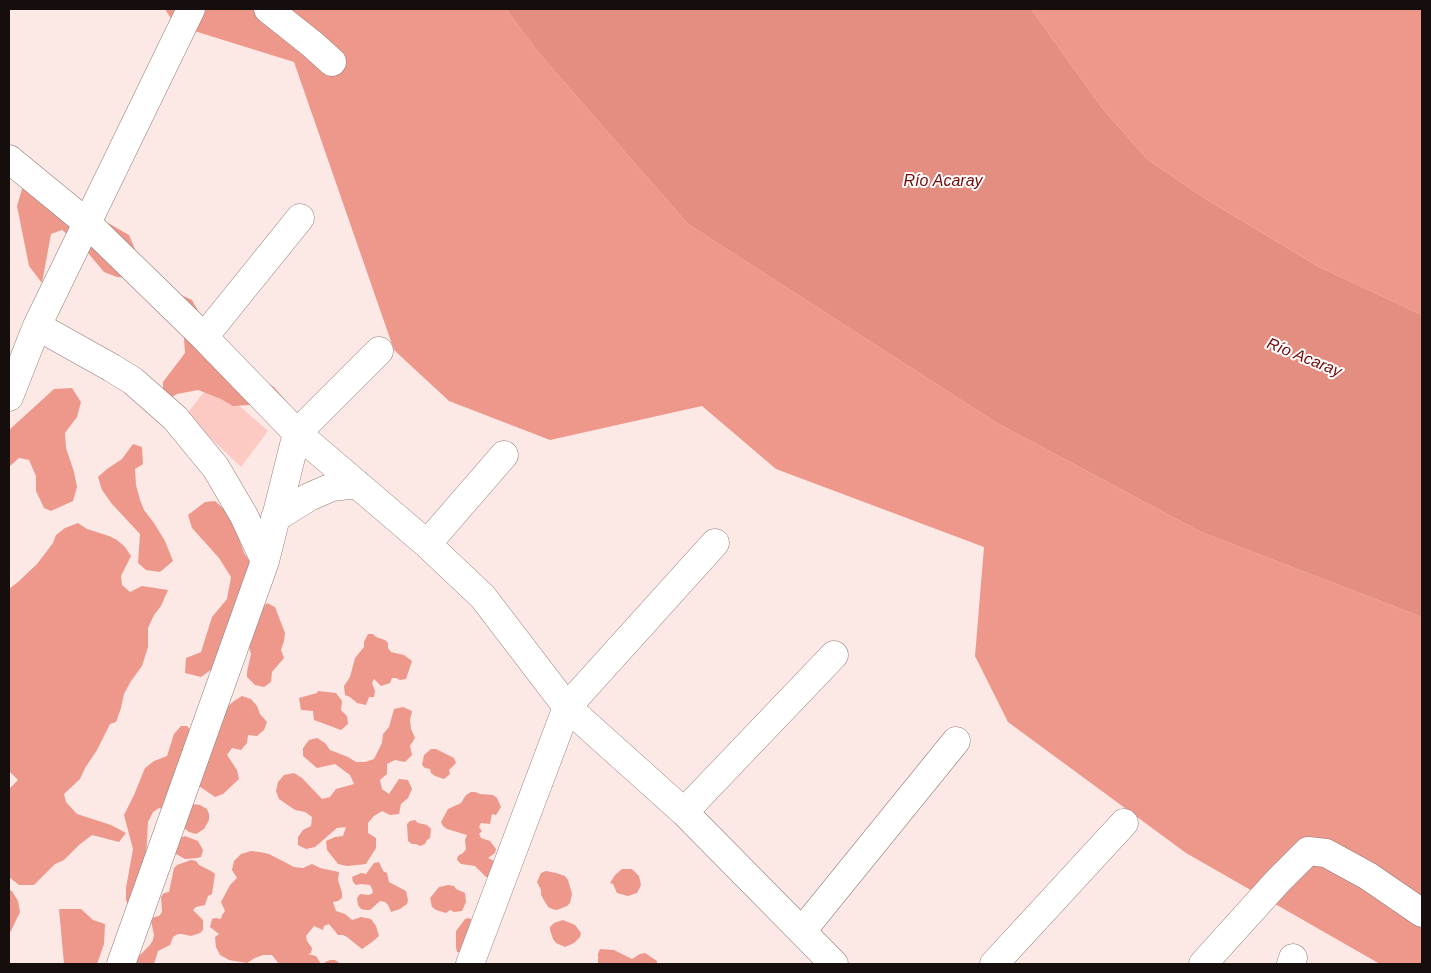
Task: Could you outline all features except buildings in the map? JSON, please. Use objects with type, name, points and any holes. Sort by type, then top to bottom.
[{"type":"street","points":[[9,397],[37,326],[191,9]]},
{"type":"street","points":[[268,9],[332,62]]},
{"type":"street","points":[[9,159],[87,223],[204,337],[297,432],[428,544],[483,597],[567,707],[684,812],[802,931],[827,961]]},
{"type":"street","points":[[204,337],[300,218]]},
{"type":"street","points":[[37,326],[133,381],[175,418],[216,468],[244,516],[265,561]]},
{"type":"street","points":[[121,964],[265,561],[297,432],[380,351]]},
{"type":"street","points":[[428,544],[504,455]]},
{"type":"street","points":[[275,518],[309,497],[332,487],[357,484]]},
{"type":"street","points":[[470,964],[567,707],[715,543]]},
{"type":"street","points":[[684,812],[834,655]]},
{"type":"street","points":[[802,931],[956,741]]},
{"type":"street","points":[[994,964],[1124,823]]},
{"type":"street","points":[[1203,964],[1277,882],[1317,852],[1368,876],[1422,912]]},
{"type":"shaded area","points":[[165,9],[506,9],[538,52],[688,224],[997,423],[1201,532],[1422,617],[1422,964],[1380,964],[1186,853],[1008,722],[975,656],[984,547],[776,469],[702,406],[550,440],[449,401],[394,350],[294,62],[175,25]]},
{"type":"shaded area","points":[[1031,9],[1422,9],[1422,315],[1319,267],[1204,198],[1147,159],[1102,108]]},
{"type":"shaded area","points":[[24,182],[73,194],[101,219],[129,235],[137,254],[131,278],[117,277],[104,272],[83,247],[62,230],[51,234],[42,283],[29,266],[17,206]]},
{"type":"shaded area","points":[[179,294],[192,300],[206,325],[246,369],[274,387],[291,407],[290,433],[250,405],[233,406],[198,390],[177,394],[163,402],[163,382],[185,353]]},
{"type":"shaded area","points":[[212,382],[268,431],[241,467],[186,415]]},
{"type":"shaded area","points":[[72,388],[81,402],[77,417],[65,433],[66,448],[77,487],[73,501],[51,511],[44,508],[36,491],[36,476],[29,460],[19,458],[9,467],[9,430],[54,389]]},
{"type":"shaded area","points":[[133,444],[142,447],[143,464],[135,469],[136,485],[140,500],[144,510],[165,541],[173,561],[160,572],[146,570],[138,563],[140,534],[112,504],[102,490],[98,477],[122,459]]},
{"type":"shaded area","points":[[215,501],[231,516],[244,553],[252,565],[219,656],[212,669],[201,677],[185,673],[186,658],[201,652],[212,617],[227,599],[231,577],[219,558],[192,528],[188,515],[205,502]]},
{"type":"shaded area","points":[[78,523],[87,529],[117,540],[125,547],[131,556],[121,576],[122,585],[130,592],[142,586],[168,590],[148,628],[148,647],[142,666],[124,694],[116,722],[110,724],[80,779],[64,794],[66,802],[77,814],[111,825],[126,833],[119,842],[92,835],[64,860],[55,864],[34,885],[19,885],[9,877],[9,789],[18,780],[9,771],[9,589],[37,564],[53,543],[56,535],[65,528]]},
{"type":"shaded area","points":[[267,603],[275,607],[285,633],[281,650],[284,658],[272,672],[271,682],[264,687],[255,685],[247,677],[251,654],[248,644],[260,610]]},
{"type":"shaded area","points":[[368,634],[373,634],[385,640],[391,652],[404,655],[412,661],[406,679],[392,678],[390,683],[381,686],[374,679],[372,683],[375,691],[374,697],[369,697],[366,705],[357,703],[345,695],[344,686],[350,677],[355,658],[364,647]]},
{"type":"shaded area","points":[[318,691],[336,693],[342,701],[341,710],[347,716],[348,724],[341,730],[314,720],[313,711],[301,710],[299,698],[317,693]]},
{"type":"shaded area","points":[[242,696],[251,699],[267,722],[264,730],[257,736],[248,735],[247,743],[241,750],[232,748],[227,755],[237,770],[239,779],[223,794],[215,797],[199,786],[195,778],[227,707]]},
{"type":"shaded area","points":[[403,707],[412,711],[411,729],[415,738],[410,746],[412,755],[405,762],[395,760],[387,764],[387,774],[380,780],[382,789],[389,794],[399,779],[408,780],[412,789],[408,798],[401,804],[399,814],[390,815],[382,811],[368,823],[368,833],[376,838],[376,848],[366,864],[347,866],[338,864],[327,850],[326,841],[343,836],[346,827],[337,828],[315,847],[306,849],[298,845],[298,837],[303,830],[311,826],[312,817],[305,812],[295,810],[279,799],[276,791],[278,782],[284,775],[294,773],[302,778],[322,799],[330,797],[336,789],[354,784],[350,775],[335,764],[317,768],[303,756],[303,748],[309,740],[317,738],[325,743],[330,750],[356,762],[374,759],[382,743],[383,734],[389,727],[394,709]]},
{"type":"shaded area","points":[[181,726],[187,726],[192,732],[167,811],[159,808],[153,812],[148,822],[146,857],[129,908],[126,900],[126,888],[133,849],[124,815],[145,768],[154,761],[167,756],[174,734]]},
{"type":"shaded area","points":[[431,749],[436,749],[454,758],[456,763],[449,770],[450,774],[444,779],[435,776],[431,773],[430,769],[422,765],[424,755]]},
{"type":"shaded area","points":[[471,792],[493,795],[497,798],[501,807],[496,815],[492,814],[490,824],[481,823],[479,827],[482,831],[479,834],[481,838],[490,841],[496,849],[495,853],[488,858],[496,862],[491,877],[486,877],[475,866],[461,864],[457,860],[458,856],[466,849],[465,840],[467,835],[447,829],[441,822],[448,809],[461,803],[466,795]]},
{"type":"shaded area","points":[[193,804],[207,809],[209,814],[209,820],[204,829],[196,834],[189,832],[183,827]]},
{"type":"shaded area","points":[[415,820],[418,823],[427,825],[431,829],[430,838],[425,844],[420,846],[408,841],[407,824]]},
{"type":"shaded area","points":[[185,836],[198,841],[203,850],[201,857],[185,859],[176,854],[174,849],[178,839]]},
{"type":"shaded area","points":[[251,851],[269,854],[294,867],[303,868],[312,864],[320,868],[339,872],[338,880],[342,898],[333,902],[336,911],[345,914],[352,920],[361,917],[371,919],[376,926],[379,936],[362,949],[347,937],[338,935],[329,924],[324,926],[323,930],[314,926],[306,936],[312,948],[311,953],[308,954],[316,956],[321,964],[279,964],[272,955],[263,955],[247,963],[229,960],[220,955],[216,947],[215,937],[219,934],[210,927],[212,919],[221,919],[225,911],[221,902],[230,885],[237,878],[232,870],[234,861],[241,854]]},
{"type":"shaded area","points":[[191,860],[196,861],[199,865],[215,874],[212,894],[208,896],[205,905],[196,907],[193,910],[203,920],[203,930],[191,936],[178,934],[173,937],[170,945],[158,951],[154,964],[129,964],[153,940],[154,935],[151,921],[162,912],[161,897],[164,893],[169,892],[174,868]]},
{"type":"shaded area","points":[[379,862],[383,871],[387,873],[389,882],[406,891],[407,904],[400,909],[391,912],[385,902],[380,901],[370,910],[361,909],[358,905],[357,898],[360,894],[369,895],[373,893],[370,885],[356,885],[352,877],[361,873],[366,874],[374,863]]},
{"type":"shaded area","points":[[622,869],[632,869],[639,876],[641,885],[637,893],[628,896],[617,893],[613,884],[610,883]]},
{"type":"shaded area","points":[[546,871],[565,876],[568,880],[572,894],[570,903],[567,906],[557,910],[548,907],[541,895],[537,882],[541,873]]},
{"type":"shaded area","points":[[454,886],[465,893],[466,902],[462,911],[454,912],[450,910],[446,913],[432,907],[430,898],[439,887]]},
{"type":"shaded area","points":[[9,890],[12,891],[18,901],[20,912],[9,935]]},
{"type":"shaded area","points":[[59,909],[81,909],[93,920],[105,924],[104,944],[97,964],[64,964]]},
{"type":"shaded area","points":[[469,918],[481,927],[462,953],[457,952],[456,931],[465,919]]},
{"type":"shaded area","points":[[563,920],[575,925],[581,933],[574,943],[565,947],[556,943],[550,930],[554,923]]},
{"type":"shaded area","points":[[600,949],[614,950],[632,959],[645,953],[657,961],[657,964],[598,964]]},
{"type":"shaded area","points":[[335,960],[341,964],[321,964]]},
{"type":"water","name":"Río Acaray","points":[[506,9],[1031,9],[1102,108],[1147,159],[1204,198],[1319,267],[1422,315],[1422,617],[1201,532],[997,423],[688,224],[538,52]]}]
